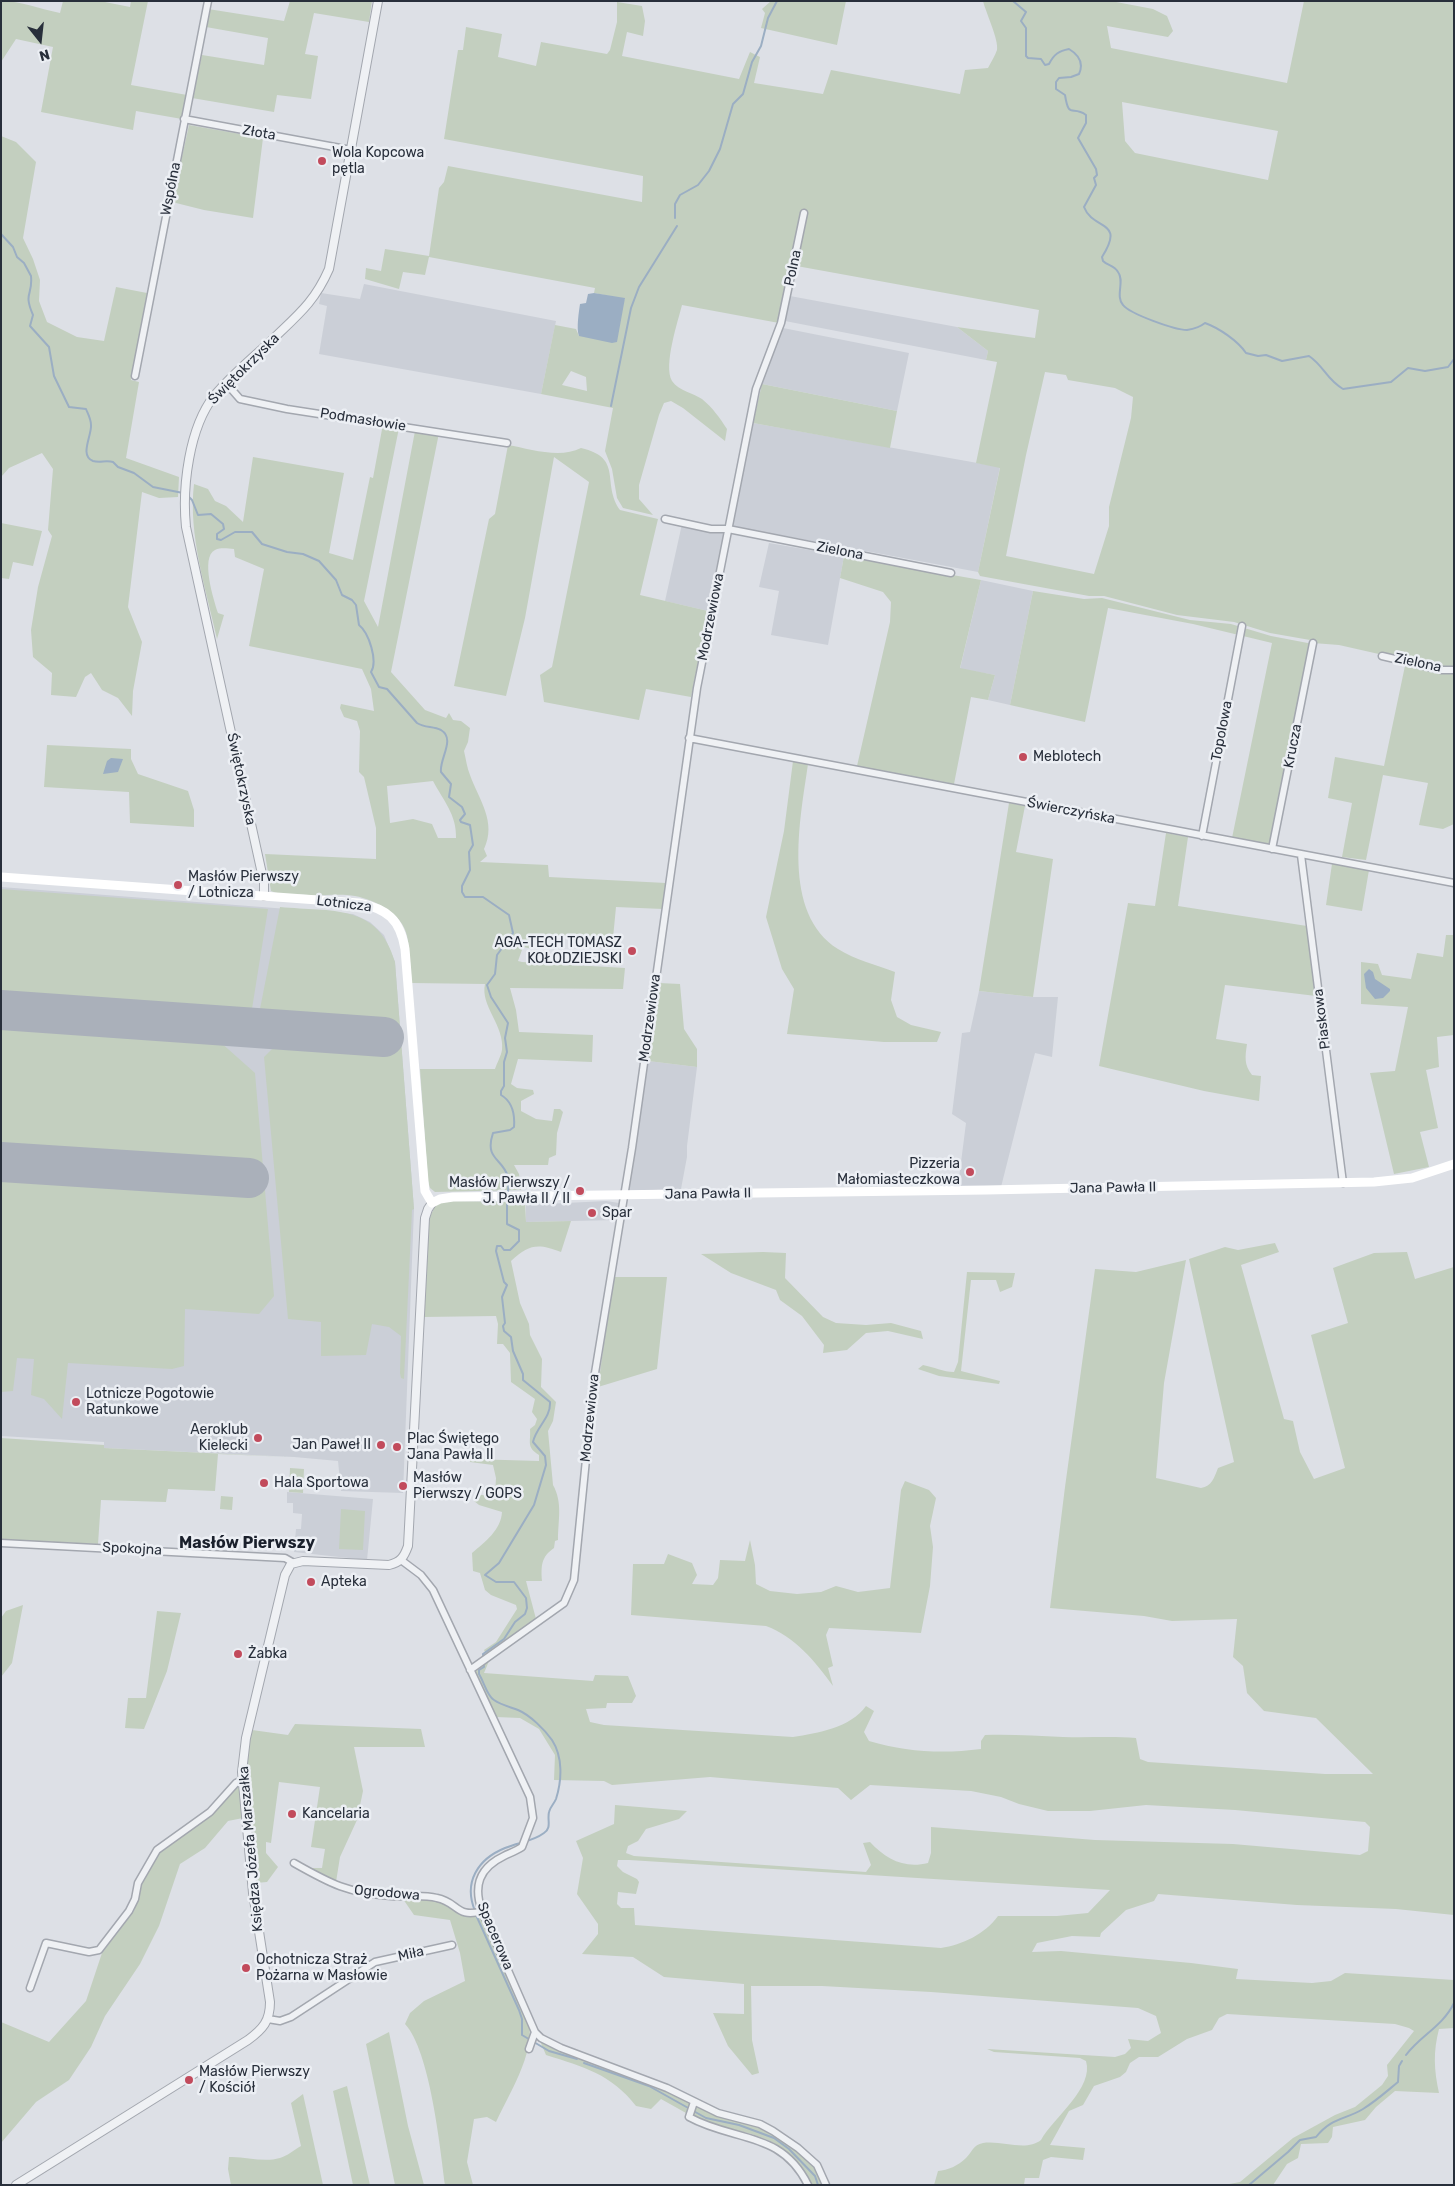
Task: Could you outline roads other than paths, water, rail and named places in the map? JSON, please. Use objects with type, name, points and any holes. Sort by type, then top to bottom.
[{"type":"main road","name":"Lotnicza","points":[[1,877],[369,905],[390,916],[401,930],[405,949],[425,1191],[432,1203]]},
{"type":"main road","name":"Jana Pawła II","points":[[432,1203],[445,1197],[996,1190],[1343,1183],[1395,1181],[1427,1174],[1454,1164]]},
{"type":"street","name":"Wspólna","points":[[135,376],[208,1]]},
{"type":"street","name":"Świętokrzyska","points":[[264,896],[264,883],[186,527],[186,488],[198,425],[207,406],[226,383],[311,302],[329,269],[378,1]]},
{"type":"street","name":"Złota","points":[[184,119],[351,150]]},
{"type":"street","name":"Polna","points":[[781,323],[804,213]]},
{"type":"street","name":"Modrzewiowa","points":[[473,1669],[564,1603],[574,1580],[594,1379],[632,1148],[689,738],[756,389],[781,323]]},
{"type":"street","name":"Podmasłowie","points":[[226,383],[240,400],[507,443]]},
{"type":"street","name":"Zielona","points":[[665,519],[711,529],[728,529],[951,573]]},
{"type":"street","name":"Topolowa","points":[[1202,836],[1242,626]]},
{"type":"street","name":"Krucza","points":[[1272,849],[1314,643]]},
{"type":"street","name":"Zielona","points":[[1382,656],[1442,670],[1454,670]]},
{"type":"street","name":"Świerczyńska","points":[[689,738],[1454,884]]},
{"type":"street","name":"Piaskowa","points":[[1301,855],[1343,1183]]},
{"type":"street","points":[[292,1562],[393,1564],[401,1560],[408,1546],[425,1218],[432,1203]]},
{"type":"street","name":"Spokojna","points":[[1,1542],[285,1558],[292,1562]]},
{"type":"street","name":"Spacerowa","points":[[401,1560],[421,1575],[433,1590],[473,1669],[530,1797],[533,1818],[523,1844],[496,1861],[483,1873],[478,1881],[477,1890],[481,1911],[532,2041],[541,2038],[555,2046],[667,2088],[694,2104],[718,2113],[760,2124],[798,2148],[817,2165],[826,2185]]},
{"type":"street","name":"Księdza Józefa Marszałka","points":[[268,2019],[270,2002],[253,1893],[242,1780],[246,1738],[285,1575],[292,1562]]},
{"type":"street","points":[[30,1988],[46,1942],[90,1952],[99,1950],[129,1911],[135,1899],[138,1883],[156,1850],[210,1812],[236,1782],[242,1780]]},
{"type":"street","name":"Ogrodowa","points":[[294,1863],[333,1885],[349,1890],[393,1896],[436,1897],[467,1914],[481,1911]]},
{"type":"street","name":"Miła","points":[[268,2019],[280,2021],[291,2017],[375,1962],[452,1945]]},
{"type":"street","points":[[16,2185],[248,2040],[265,2025],[268,2019]]},
{"type":"street","points":[[694,2104],[689,2117],[702,2124],[735,2132],[776,2148],[792,2161],[808,2185]]},
{"type":"water","points":[[594,293],[625,298],[617,342],[612,343],[579,336],[580,304],[586,303],[588,294]]},
{"type":"water","points":[[111,758],[123,759],[118,772],[103,774],[107,761]]},
{"type":"water","points":[[1369,969],[1373,972],[1375,979],[1390,989],[1383,998],[1375,999],[1366,988],[1364,974]]},
{"type":"waterway","points":[[675,218],[675,204],[680,195],[698,185],[709,171],[720,149],[733,104],[743,94],[752,62],[761,46],[768,18],[777,1]]},
{"type":"waterway","points":[[1013,1],[1026,12],[1021,21],[1026,28],[1026,56],[1028,58],[1041,59],[1045,65],[1049,64],[1057,54],[1069,49],[1080,60],[1079,74],[1059,78],[1056,82],[1056,89],[1065,95],[1066,103],[1070,110],[1086,115],[1086,123],[1078,138],[1096,169],[1097,175],[1094,178],[1096,185],[1084,207],[1094,220],[1109,231],[1111,237],[1102,257],[1103,261],[1115,268],[1120,276],[1120,297],[1127,309],[1153,321],[1181,329],[1192,329],[1205,323],[1228,335],[1246,353],[1258,356],[1266,355],[1282,361],[1309,356],[1343,389],[1391,382],[1408,368],[1425,371],[1448,367],[1454,359]]},
{"type":"waterway","points":[[1,147],[1,155]]},
{"type":"waterway","points":[[611,406],[631,308],[639,287],[677,226]]},
{"type":"waterway","points":[[1,234],[13,247],[17,257],[24,263],[31,276],[28,298],[33,315],[30,326],[49,347],[54,376],[69,407],[86,409],[91,423],[86,450],[89,458],[96,462],[113,462],[118,467],[134,473],[153,487],[183,493]]},
{"type":"waterway","points":[[187,495],[192,500],[198,515],[211,514],[223,524],[224,529],[217,534],[217,539],[221,540],[235,532],[252,532],[262,544],[287,552],[303,554],[319,561],[336,580],[342,595],[352,600],[356,605],[359,625],[369,640],[373,654],[371,672],[379,687],[387,689],[417,723],[441,730],[445,734],[447,744],[441,772],[451,784],[449,797],[462,807],[465,814],[460,820],[461,822],[470,825],[473,845],[469,852],[470,870],[462,886],[462,892],[465,897],[483,897],[509,915],[513,933],[497,955],[495,974],[487,985],[491,997],[508,1023],[505,1038],[507,1052],[504,1062],[504,1086],[501,1095],[511,1105],[514,1127],[510,1130],[493,1133],[491,1142],[492,1154],[506,1171],[508,1193]]},
{"type":"waterway","points":[[475,1911],[471,1890],[472,1881],[480,1865],[495,1853],[535,1838],[548,1829],[549,1812],[556,1799],[560,1776],[560,1761],[556,1747],[549,1736],[527,1715],[492,1698],[487,1692],[479,1674],[479,1670],[484,1667],[483,1654],[504,1639],[515,1622],[525,1614],[527,1608],[526,1598],[514,1582],[496,1582],[485,1575],[499,1563],[534,1505],[546,1465],[545,1456],[533,1442],[550,1408],[550,1402],[523,1380],[523,1374],[513,1351],[511,1337],[504,1331],[502,1297],[507,1285],[504,1282],[496,1251],[497,1246],[501,1246],[504,1250],[510,1250],[519,1241],[519,1230],[507,1224],[507,1198]]},
{"type":"waterway","points":[[476,1915],[519,2010],[522,2019],[522,2035],[549,2051],[577,2059]]},
{"type":"waterway","points":[[1406,2055],[1438,2025],[1454,2003]]},
{"type":"waterway","points":[[1249,2185],[1300,2140],[1316,2137],[1333,2122],[1356,2113],[1381,2096],[1398,2082],[1399,2066],[1402,2061]]},
{"type":"waterway","points":[[584,2063],[649,2086],[706,2118],[739,2125],[774,2138],[789,2149],[815,2176],[818,2185]]},
{"type":"place","name":"Wola Kopcowa pętla","points":[[322,161]]},
{"type":"place","name":"Meblotech","points":[[1023,757]]},
{"type":"place","name":"Masłów Pierwszy / Lotnicza","points":[[178,885]]},
{"type":"place","name":"AGA-TECH TOMASZ KOŁODZIEJSKI","points":[[632,951]]},
{"type":"place","name":"Pizzeria Małomiasteczkowa","points":[[970,1172]]},
{"type":"place","name":"Masłów Pierwszy / J. Pawła II / II","points":[[580,1191]]},
{"type":"place","name":"Spar","points":[[592,1213]]},
{"type":"place","name":"Lotnicze Pogotowie Ratunkowe","points":[[76,1402]]},
{"type":"place","name":"Aeroklub Kielecki","points":[[258,1438]]},
{"type":"place","name":"Jan Paweł II","points":[[381,1445]]},
{"type":"place","name":"Plac Świętego Jana Pawła II","points":[[397,1447]]},
{"type":"place","name":"Hala Sportowa","points":[[264,1483]]},
{"type":"place","name":"Masłów Pierwszy / GOPS","points":[[403,1486]]},
{"type":"place","name":"Apteka","points":[[311,1582]]},
{"type":"place","name":"Żabka","points":[[238,1654]]},
{"type":"place","name":"Kancelaria","points":[[292,1814]]},
{"type":"place","name":"Ochotnicza Straż Pożarna w Masłowie","points":[[246,1968]]},
{"type":"place","name":"Masłów Pierwszy / Kościół","points":[[189,2080]]},
{"type":"district","name":"Masłów Pierwszy","points":[[247,1543]]}]
